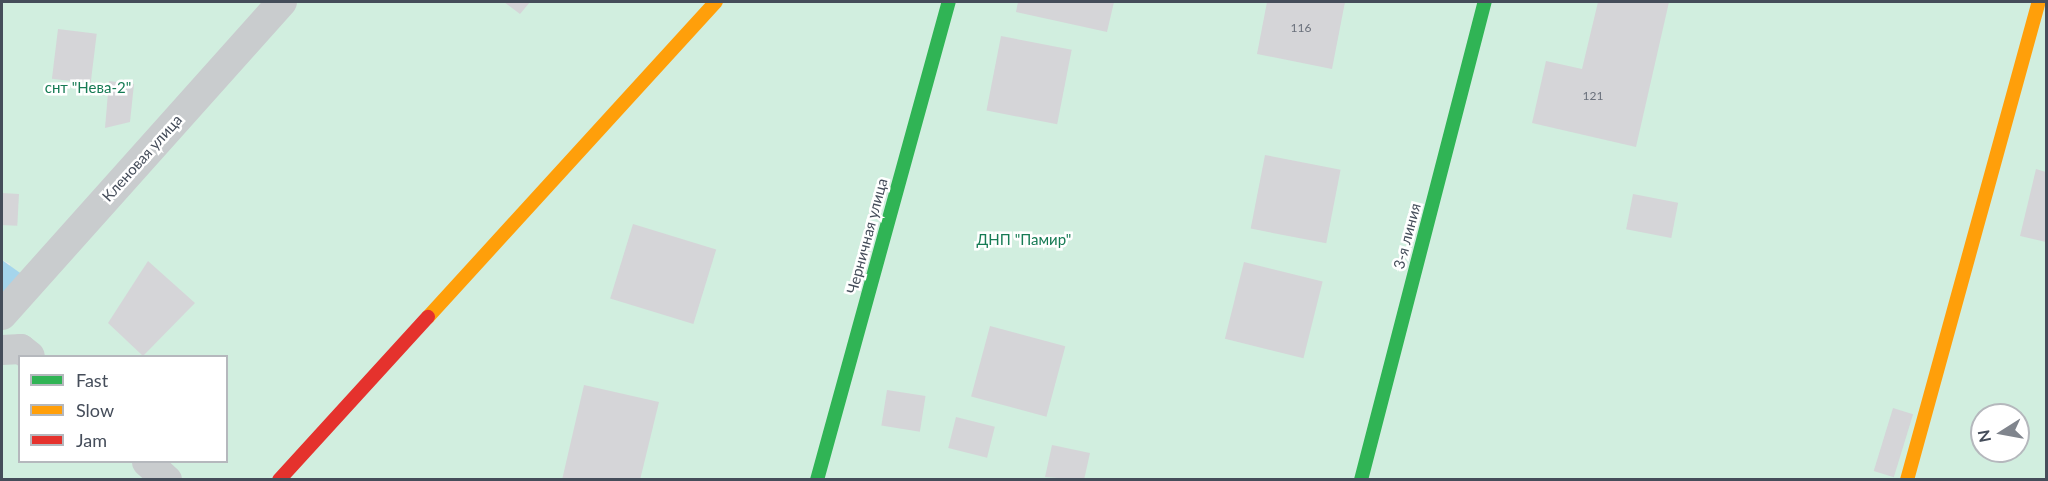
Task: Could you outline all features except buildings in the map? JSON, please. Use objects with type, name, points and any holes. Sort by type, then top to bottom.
[{"type":"street","name":"Кленовая улица","points":[[2,315],[282,2]]},
{"type":"street","points":[[279,480],[716,2]]},
{"type":"street","name":"Черничная улица","points":[[817,480],[949,2]]},
{"type":"street","name":"3-я линия","points":[[1361,480],[1485,2]]},
{"type":"street","points":[[1907,480],[2038,2]]},
{"type":"street","points":[[2,350],[21,349],[28,355]]},
{"type":"street","points":[[148,463],[168,480]]},
{"type":"green space","name":"ДНП \"Памир\"","points":[[2,2],[2046,2],[2046,479],[2,479],[2,308],[10,264],[2,260]]},
{"type":"water","points":[[2,260],[23,275],[2,308]]},
{"type":"traffic: fast","points":[[817,480],[949,2]]},
{"type":"traffic: fast","points":[[1361,480],[1485,2]]},
{"type":"traffic: slow","points":[[428,317],[716,2]]},
{"type":"traffic: slow","points":[[1907,480],[2039,2]]},
{"type":"traffic: jam","points":[[279,480],[428,317]]},
{"type":"park label","name":"снт \"Нева-2\"","points":[[88,88]]}]
